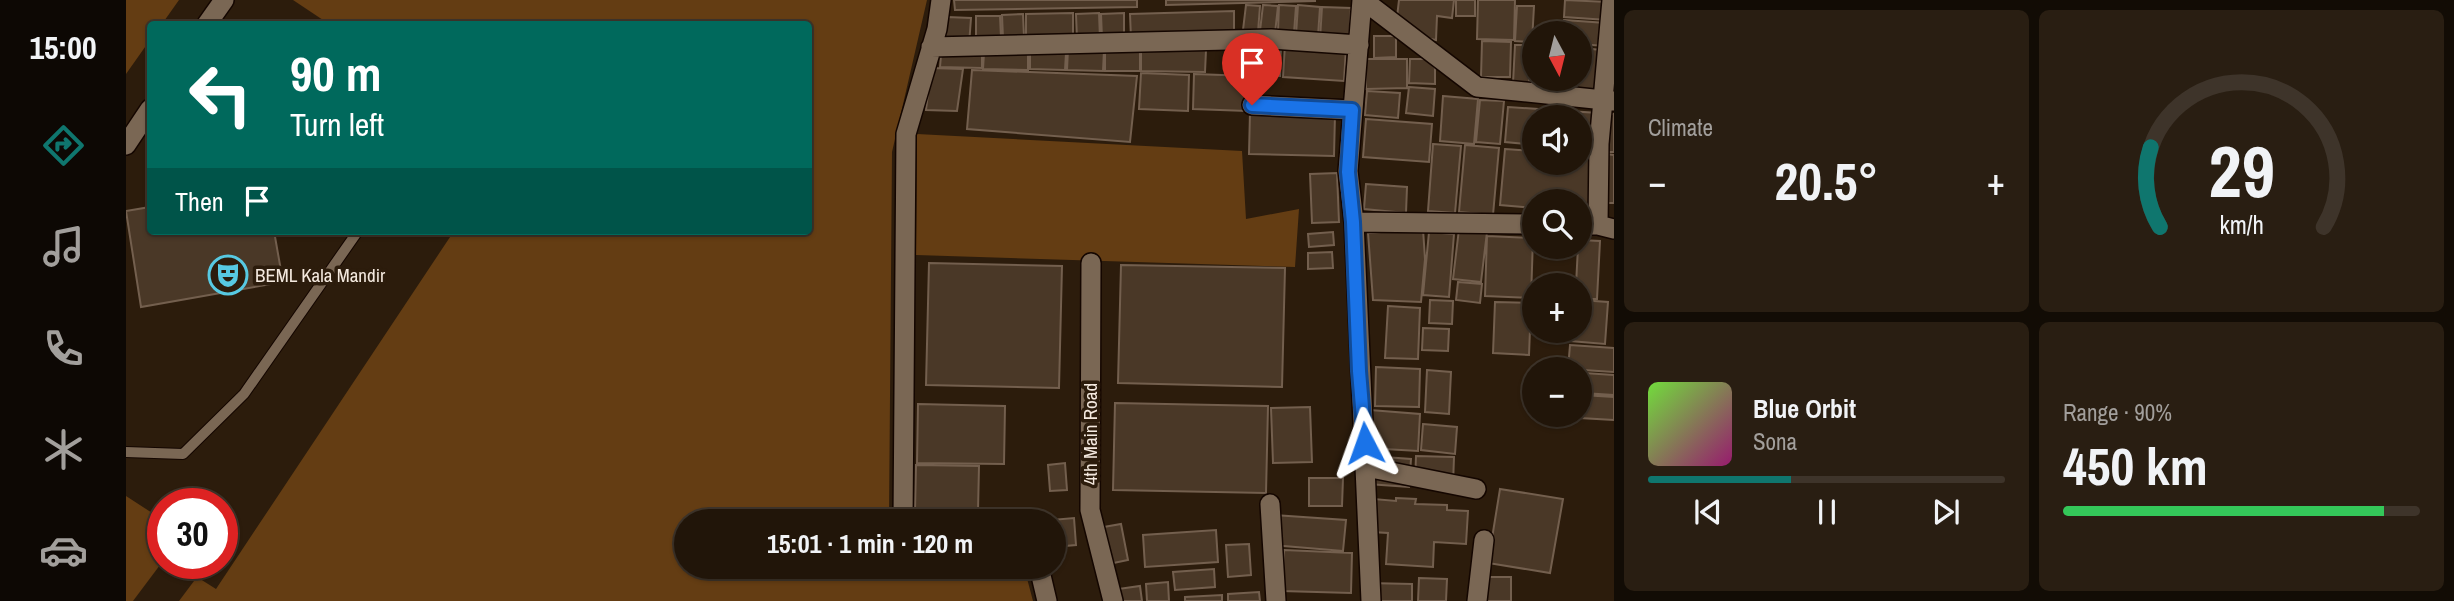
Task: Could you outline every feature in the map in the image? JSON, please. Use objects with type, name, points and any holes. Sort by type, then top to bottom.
[{"type":"street","points":[[209,21],[224,0]]},
{"type":"street","points":[[903,509],[906,134],[937,29],[941,0]]},
{"type":"street","points":[[1363,0],[1348,172],[1353,222],[1371,601]]},
{"type":"street","points":[[1363,0],[1477,87],[1608,100]]},
{"type":"street","points":[[1598,226],[1608,100],[1612,0]]},
{"type":"street","points":[[931,47],[1271,39],[1359,45]]},
{"type":"street","points":[[1252,105],[1352,110]]},
{"type":"street","points":[[126,145],[147,114]]},
{"type":"street","points":[[1353,222],[1522,224]]},
{"type":"street","name":"4th Main Road","points":[[1091,263],[1090,510],[1113,601]]},
{"type":"street","points":[[1366,467],[1476,489]]},
{"type":"street","points":[[1270,504],[1276,601]]},
{"type":"street","points":[[1477,601],[1484,540]]},
{"type":"street","points":[[1042,579],[1047,601]]},
{"type":"lane","points":[[126,452],[183,454],[244,394],[355,235]]},
{"type":"shaded area","points":[[126,0],[179,0],[164,21],[147,21],[147,44],[126,74]]},
{"type":"shaded area","points":[[293,0],[927,0],[892,152],[889,509],[674,509],[674,579],[1027,579],[1033,601],[179,601],[196,579],[216,589],[223,579],[238,579],[238,556],[451,235],[812,235],[812,21],[324,21]]},
{"type":"shaded area","points":[[917,134],[1242,151],[1246,219],[1299,209],[1295,267],[916,255]]},
{"type":"shaded area","points":[[126,496],[147,510],[147,579],[150,579],[133,601],[126,601]]},
{"type":"building","points":[[954,0],[1137,0],[1137,7],[955,10]]},
{"type":"building","points":[[1166,0],[1315,0],[1315,1],[1166,5]]},
{"type":"building","points":[[1399,0],[1454,0],[1452,18],[1437,16],[1436,40],[1425,38],[1397,17]]},
{"type":"building","points":[[1456,0],[1475,0],[1475,16],[1456,16]]},
{"type":"building","points":[[1478,0],[1515,0],[1514,40],[1477,39]]},
{"type":"building","points":[[1565,0],[1608,2],[1607,20],[1564,17]]},
{"type":"building","points":[[1246,5],[1260,6],[1258,32],[1243,30]]},
{"type":"building","points":[[1263,5],[1278,6],[1275,33],[1260,31]]},
{"type":"building","points":[[1279,5],[1296,6],[1294,33],[1278,31]]},
{"type":"building","points":[[1298,5],[1320,7],[1318,36],[1296,35]]},
{"type":"building","points":[[1517,6],[1534,6],[1533,21],[1522,21],[1522,41],[1515,41]]},
{"type":"building","points":[[1322,7],[1351,8],[1349,41],[1320,39]]},
{"type":"building","points":[[1234,11],[1234,36],[1131,39],[1130,14]]},
{"type":"building","points":[[1073,13],[1073,40],[1026,41],[1026,14]]},
{"type":"building","points":[[1099,13],[1100,39],[1077,40],[1076,14]]},
{"type":"building","points":[[1124,13],[1124,38],[1102,38],[1101,14]]},
{"type":"building","points":[[1023,14],[1024,37],[1003,38],[1002,15]]},
{"type":"building","points":[[976,16],[1000,16],[1001,38],[976,39]]},
{"type":"building","points":[[947,17],[971,18],[969,45],[945,43]]},
{"type":"building","points":[[1592,22],[1606,23],[1604,46],[1592,45]]},
{"type":"building","points":[[1374,36],[1396,36],[1396,57],[1374,58]]},
{"type":"building","points":[[1482,41],[1511,42],[1510,77],[1481,77]]},
{"type":"building","points":[[1281,44],[1280,76],[1240,74],[1239,47]]},
{"type":"building","points":[[1285,44],[1346,48],[1344,81],[1283,77]]},
{"type":"building","points":[[1515,45],[1522,45],[1522,83],[1513,83]]},
{"type":"building","points":[[1068,49],[1104,50],[1103,71],[1067,70]]},
{"type":"building","points":[[1141,49],[1206,50],[1205,72],[1141,71]]},
{"type":"building","points":[[1592,49],[1602,50],[1598,91],[1592,90]]},
{"type":"building","points":[[1105,50],[1140,51],[1140,71],[1105,71]]},
{"type":"building","points":[[982,51],[982,68],[940,67],[941,55]]},
{"type":"building","points":[[1030,52],[1066,53],[1065,70],[1030,69]]},
{"type":"building","points":[[984,53],[1028,54],[1028,70],[983,69]]},
{"type":"building","points":[[1365,59],[1407,59],[1407,88],[1366,89]]},
{"type":"building","points":[[1410,59],[1426,59],[1435,68],[1435,84],[1409,83]]},
{"type":"building","points":[[931,68],[963,69],[957,111],[926,110]]},
{"type":"building","points":[[972,70],[1137,76],[1130,142],[967,129]]},
{"type":"building","points":[[1141,73],[1189,75],[1188,111],[1139,109]]},
{"type":"building","points":[[1194,74],[1249,76],[1247,111],[1193,109]]},
{"type":"building","points":[[1409,87],[1435,89],[1433,116],[1406,113]]},
{"type":"building","points":[[1367,91],[1400,93],[1398,118],[1365,115]]},
{"type":"building","points":[[1443,96],[1478,99],[1474,144],[1440,141]]},
{"type":"building","points":[[1480,100],[1504,101],[1500,144],[1476,142]]},
{"type":"building","points":[[1508,107],[1522,108],[1522,144],[1505,142]]},
{"type":"building","points":[[1250,112],[1335,114],[1334,156],[1249,154]]},
{"type":"building","points":[[1592,113],[1598,113],[1595,150],[1592,150]]},
{"type":"building","points":[[1611,114],[1614,114],[1614,152],[1608,152]]},
{"type":"building","points":[[1366,119],[1432,124],[1429,162],[1363,157]]},
{"type":"building","points":[[1433,144],[1461,146],[1455,213],[1428,211]]},
{"type":"building","points":[[1465,145],[1499,148],[1493,215],[1459,212]]},
{"type":"building","points":[[1505,149],[1522,150],[1522,175],[1592,175],[1594,155],[1591,189],[1522,189],[1522,207],[1500,205]]},
{"type":"building","points":[[1606,154],[1614,155],[1614,203],[1603,203]]},
{"type":"building","points":[[1337,173],[1339,222],[1312,223],[1310,174]]},
{"type":"building","points":[[1366,184],[1407,187],[1406,213],[1364,209]]},
{"type":"building","name":"BEML Kala Mandir","points":[[147,208],[147,235],[275,235],[283,282],[141,307],[126,211]]},
{"type":"building","points":[[1423,229],[1425,259],[1421,302],[1373,300],[1368,233]]},
{"type":"building","points":[[1459,229],[1487,232],[1481,282],[1453,279]]},
{"type":"building","points":[[1333,232],[1334,245],[1309,247],[1308,234]]},
{"type":"building","points":[[1429,232],[1454,234],[1449,297],[1423,295]]},
{"type":"building","points":[[1487,236],[1522,238],[1522,259],[1532,259],[1532,273],[1522,273],[1522,298],[1485,296]]},
{"type":"building","points":[[1592,241],[1600,241],[1597,299],[1592,299],[1592,273],[1577,273],[1577,259],[1592,259]]},
{"type":"building","points":[[1332,252],[1333,268],[1308,269],[1308,253]]},
{"type":"building","points":[[929,263],[1062,266],[1059,388],[926,385]]},
{"type":"building","points":[[1121,265],[1285,268],[1282,387],[1118,383]]},
{"type":"building","points":[[1458,282],[1482,284],[1480,303],[1456,300]]},
{"type":"building","points":[[1430,300],[1453,301],[1452,324],[1429,323]]},
{"type":"building","points":[[1592,301],[1608,302],[1605,344],[1592,343]]},
{"type":"building","points":[[1495,302],[1522,303],[1522,343],[1529,343],[1529,355],[1493,353]]},
{"type":"building","points":[[1388,306],[1420,308],[1418,359],[1385,358]]},
{"type":"building","points":[[1423,328],[1449,329],[1448,351],[1422,350]]},
{"type":"building","points":[[1570,345],[1614,348],[1614,372],[1592,371],[1592,357],[1569,357]]},
{"type":"building","points":[[1376,367],[1420,369],[1419,407],[1375,406]]},
{"type":"building","points":[[1427,370],[1451,372],[1449,414],[1425,412]]},
{"type":"building","points":[[1592,374],[1614,375],[1614,395],[1592,394]]},
{"type":"building","points":[[1592,396],[1614,397],[1614,420],[1592,419]]},
{"type":"building","points":[[1115,403],[1268,406],[1266,493],[1113,490]]},
{"type":"building","points":[[918,404],[1005,406],[1004,464],[917,463]]},
{"type":"building","points":[[1310,407],[1312,462],[1273,463],[1271,408]]},
{"type":"building","points":[[1370,410],[1420,414],[1418,451],[1367,448]]},
{"type":"building","points":[[1423,424],[1457,427],[1455,454],[1421,450]]},
{"type":"building","points":[[1370,456],[1411,459],[1409,487],[1368,484]]},
{"type":"building","points":[[1416,456],[1454,457],[1453,485],[1415,483]]},
{"type":"building","points":[[1065,463],[1067,490],[1050,491],[1048,465]]},
{"type":"building","points":[[916,465],[979,466],[978,509],[915,509]]},
{"type":"building","points":[[1309,478],[1343,478],[1342,506],[1309,506]]},
{"type":"building","points":[[1500,489],[1563,499],[1550,573],[1488,563]]},
{"type":"building","points":[[1396,498],[1416,499],[1415,504],[1447,505],[1447,510],[1468,511],[1466,544],[1434,542],[1433,567],[1386,564],[1388,533],[1372,532],[1374,499],[1396,501]]},
{"type":"building","points":[[1274,515],[1346,520],[1343,551],[1272,545]]},
{"type":"building","points":[[1074,518],[1076,545],[1066,546],[1066,519]]},
{"type":"building","points":[[1121,524],[1128,560],[1099,566],[1092,529]]},
{"type":"building","points":[[1216,530],[1218,562],[1145,567],[1143,535]]},
{"type":"building","points":[[1249,544],[1251,575],[1228,577],[1226,545]]},
{"type":"building","points":[[1284,550],[1352,553],[1351,593],[1282,591]]},
{"type":"building","points":[[1214,569],[1215,587],[1175,590],[1173,572]]},
{"type":"building","points":[[1484,577],[1511,577],[1511,601],[1484,601]]},
{"type":"building","points":[[1419,578],[1447,579],[1446,601],[1418,601]]},
{"type":"building","points":[[1168,582],[1169,601],[1147,601],[1146,584]]},
{"type":"building","points":[[1368,583],[1412,584],[1412,601],[1367,601]]},
{"type":"building","points":[[1140,586],[1142,601],[1119,601],[1118,589]]},
{"type":"building","points":[[1259,592],[1260,601],[1228,601],[1228,594]]},
{"type":"building","points":[[1222,595],[1222,601],[1185,601],[1185,597]]},
{"type":"place","name":"BEML Kala Mandir","points":[[228,275]]},
{"type":"route","points":[[1252,105],[1352,110],[1348,172],[1365,443]]}]
